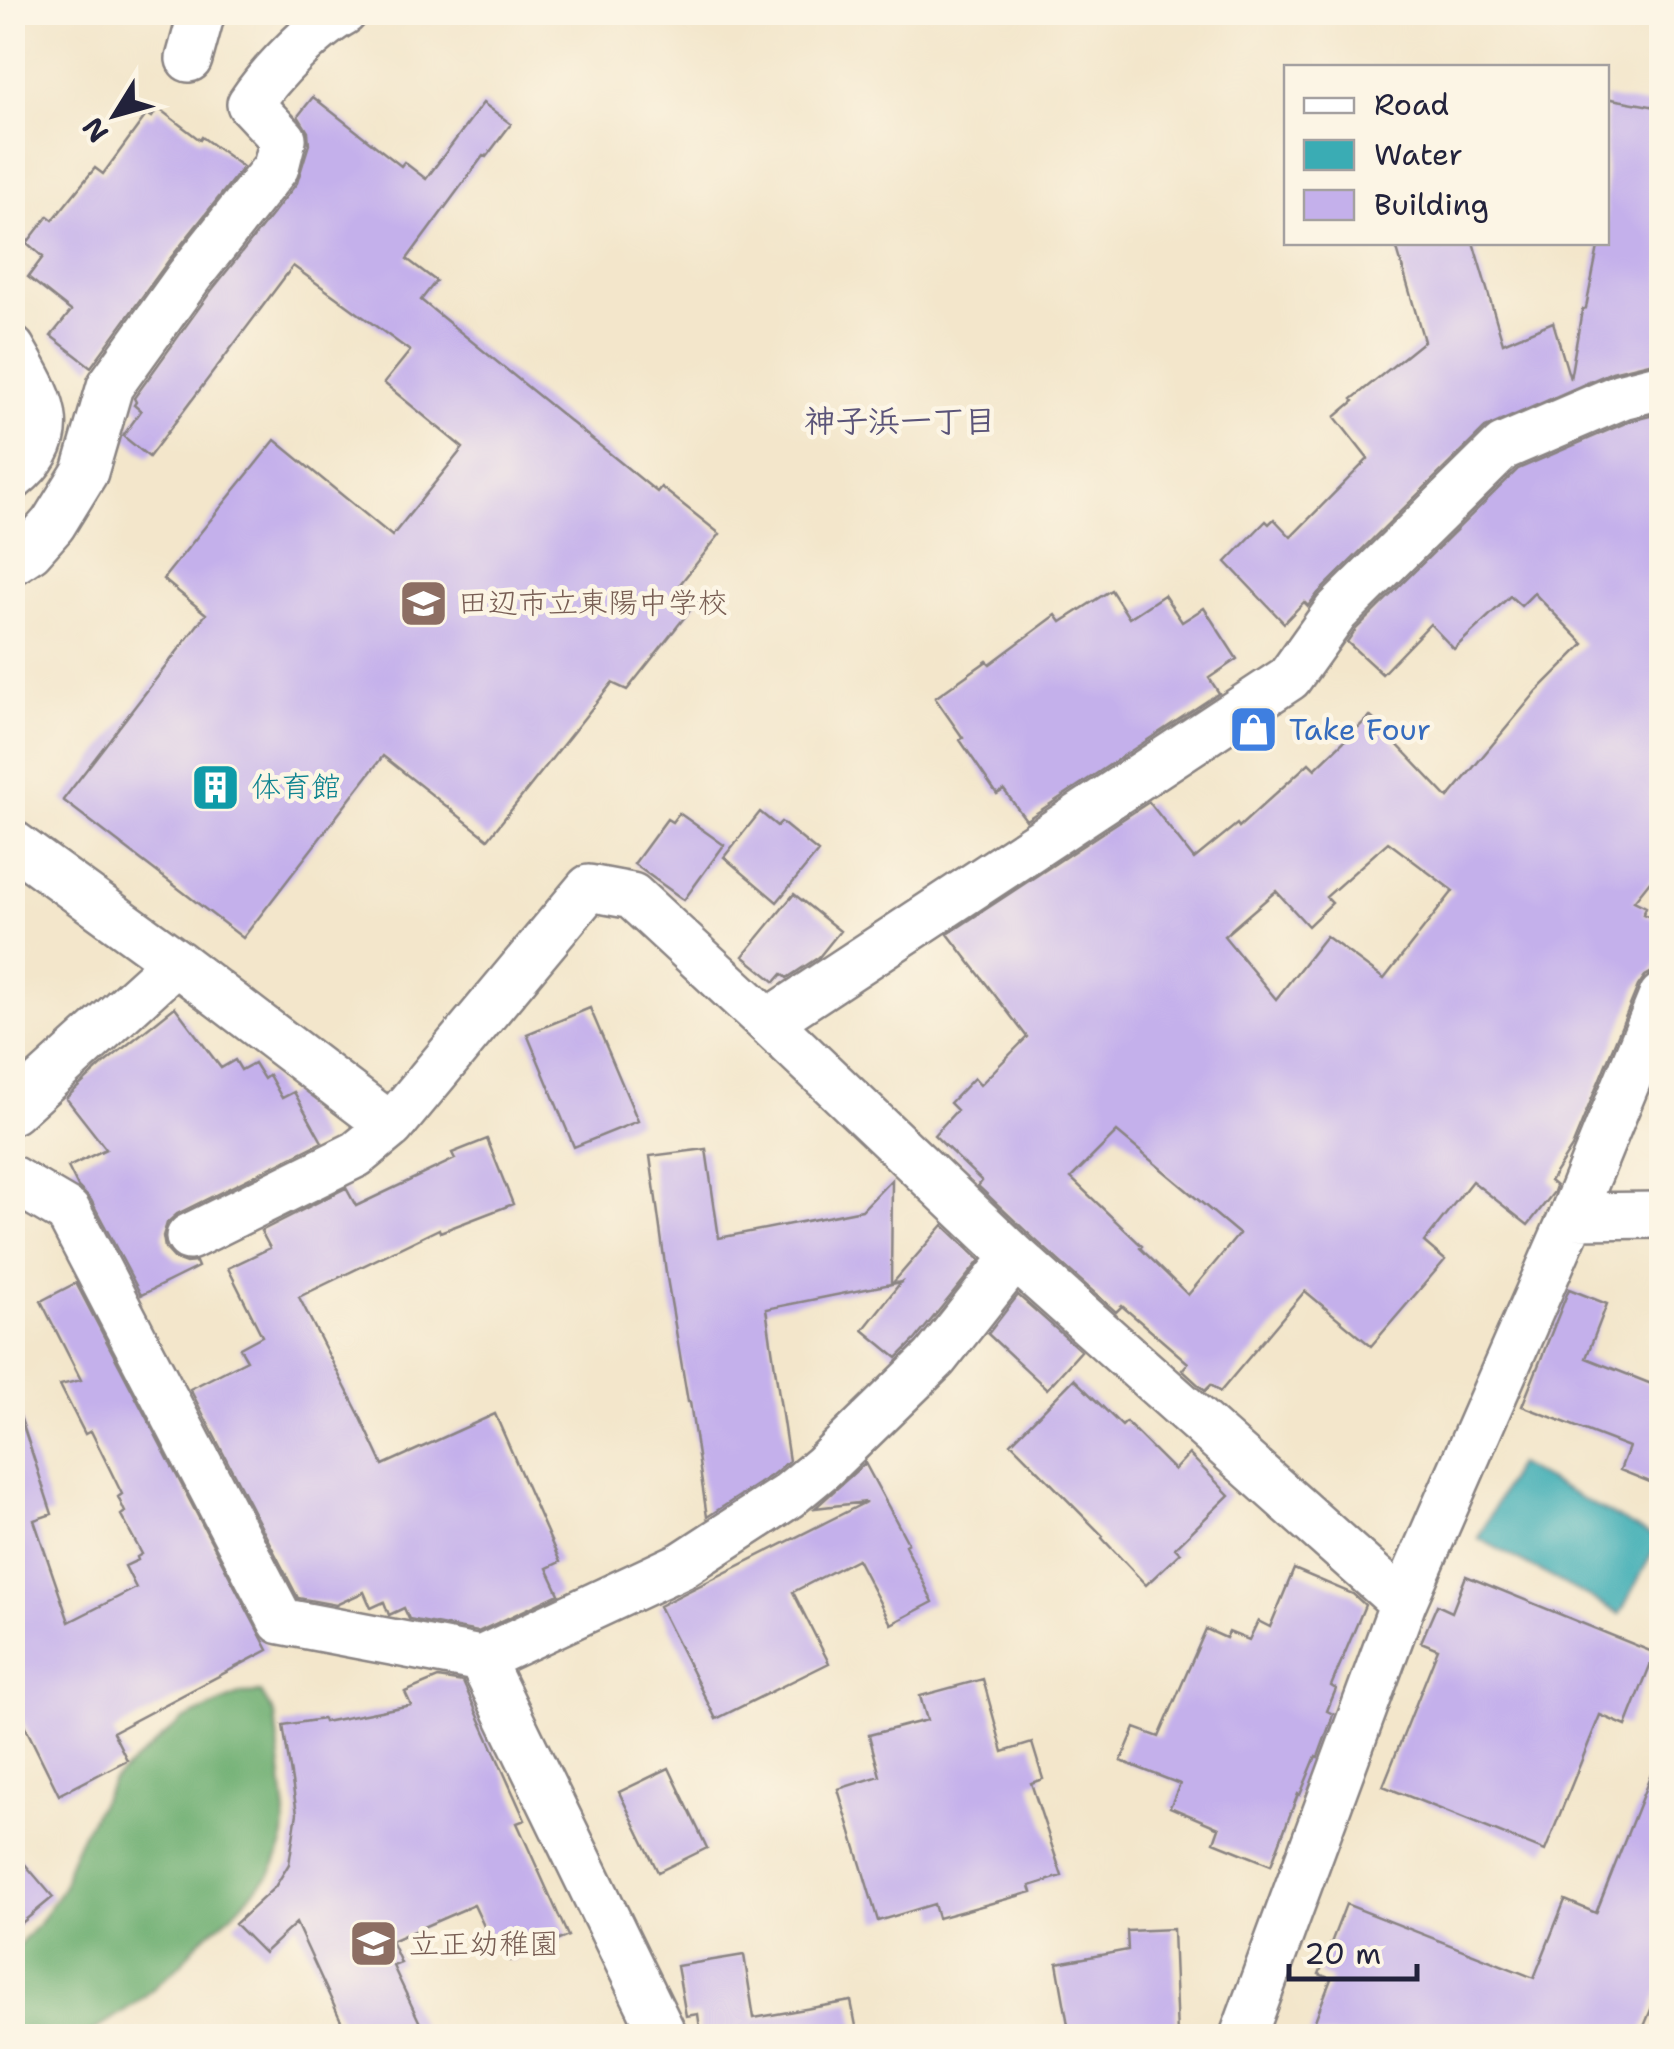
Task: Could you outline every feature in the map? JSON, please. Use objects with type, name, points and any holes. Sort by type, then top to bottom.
[{"type":"street","points":[[189,59],[202,12]]},
{"type":"street","points":[[12,562],[30,550],[54,524],[86,472],[110,386],[276,167],[283,139],[250,104],[326,22],[344,12]]},
{"type":"street","points":[[12,349],[39,397],[46,429],[29,464],[12,478]]},
{"type":"street","points":[[768,1022],[1288,678],[1336,612],[1502,447],[1622,396],[1662,386]]},
{"type":"street","points":[[12,843],[391,1126]]},
{"type":"street","points":[[190,1236],[357,1154],[391,1126],[590,888],[632,896],[1015,1257],[1404,1603]]},
{"type":"street","points":[[12,1111],[176,962]]},
{"type":"street","points":[[1243,2036],[1404,1603],[1572,1216],[1662,996]]},
{"type":"street","points":[[12,1179],[68,1212],[281,1621],[480,1659],[682,1566],[788,1496],[935,1358],[1015,1257]]},
{"type":"street","points":[[1572,1216],[1662,1215]]},
{"type":"street","points":[[480,1659],[664,2036]]},
{"type":"path","points":[[12,189],[26,174]]},
{"type":"green space","points":[[261,1693],[275,1716],[286,1815],[283,1845],[271,1873],[231,1915],[198,1942],[180,1965],[140,2000],[86,2036],[13,2036],[13,1952],[40,1922],[64,1886],[82,1835],[113,1780],[183,1720],[241,1694]]},
{"type":"water","points":[[1517,1464],[1659,1540],[1620,1614],[1478,1538]]},
{"type":"building","points":[[313,97],[401,166],[404,162],[426,179],[483,103],[511,124],[407,259],[436,281],[421,300],[657,492],[661,487],[720,534],[680,584],[699,599],[627,690],[612,683],[488,839],[383,756],[243,938],[63,800],[206,614],[163,579],[275,440],[392,536],[463,448],[384,383],[410,351],[293,266],[149,457],[123,436],[141,411],[134,405],[134,398],[211,291],[297,183],[309,144],[308,132],[298,116]]},
{"type":"building","points":[[1609,99],[1662,108],[1662,360],[1612,372],[1485,428],[1308,606],[1304,602],[1284,623],[1226,562],[1266,521],[1269,524],[1274,519],[1291,537],[1368,459],[1335,417],[1424,341],[1396,245],[1474,245],[1503,343],[1553,322],[1570,379],[1582,310],[1586,308],[1598,245],[1609,245]]},
{"type":"building","points":[[158,108],[243,167],[91,367],[51,336],[71,311],[28,277],[43,257],[27,243],[48,216],[53,220],[95,168],[103,174],[147,114],[152,117]]},
{"type":"building","points":[[1662,413],[1662,866],[1634,901],[1646,907],[1643,914],[1662,922],[1662,951],[1652,972],[1638,986],[1572,1147],[1550,1181],[1556,1186],[1554,1192],[1528,1225],[1472,1181],[1424,1242],[1445,1260],[1371,1346],[1305,1291],[1220,1392],[1211,1385],[1205,1391],[1182,1370],[1188,1363],[1122,1306],[1116,1312],[1033,1238],[978,1186],[982,1181],[934,1135],[957,1110],[950,1103],[974,1078],[980,1085],[1027,1037],[948,934],[1149,802],[1194,859],[1237,824],[1239,827],[1309,763],[1315,769],[1370,716],[1448,798],[1537,691],[1584,644],[1534,593],[1521,606],[1510,596],[1454,649],[1430,624],[1382,674],[1347,642],[1518,469],[1630,421]],"holes":[[[1388,842],[1453,891],[1384,979],[1326,936],[1276,999],[1224,936],[1276,891],[1308,926],[1332,903],[1326,897]],[[1117,1132],[1239,1234],[1188,1295],[1071,1178]]]},
{"type":"building","points":[[1111,590],[1129,618],[1164,595],[1182,622],[1204,608],[1237,659],[1209,678],[1219,693],[1026,820],[1004,790],[997,794],[935,698],[987,661],[990,664],[1056,615],[1061,622]]},
{"type":"building","points":[[760,812],[777,826],[781,822],[818,852],[777,902],[724,857]]},
{"type":"building","points":[[679,813],[724,845],[684,900],[634,864],[667,819],[672,822]]},
{"type":"building","points":[[794,894],[840,931],[819,957],[787,978],[782,974],[775,982],[743,956]]},
{"type":"building","points":[[175,1007],[221,1068],[235,1060],[241,1070],[254,1063],[264,1079],[269,1075],[282,1098],[294,1092],[322,1142],[177,1214],[167,1223],[165,1248],[175,1259],[196,1262],[198,1267],[141,1295],[91,1200],[78,1187],[68,1167],[106,1149],[66,1098]]},
{"type":"building","points":[[590,1008],[638,1121],[574,1147],[527,1034]]},
{"type":"building","points":[[487,1139],[513,1204],[440,1232],[439,1229],[299,1297],[383,1465],[495,1414],[560,1562],[547,1568],[559,1594],[478,1632],[409,1619],[404,1608],[389,1615],[384,1602],[371,1608],[364,1592],[336,1605],[298,1598],[190,1389],[247,1360],[240,1348],[262,1336],[228,1268],[270,1248],[261,1231],[346,1188],[356,1206],[455,1159],[452,1153]]},
{"type":"building","points":[[706,1149],[719,1238],[862,1210],[892,1179],[891,1284],[766,1309],[789,1461],[707,1517],[650,1156]]},
{"type":"building","points":[[943,1225],[980,1260],[897,1358],[863,1330],[901,1282],[892,1284]]},
{"type":"building","points":[[76,1283],[268,1650],[113,1732],[127,1760],[59,1795],[12,1700],[12,1414],[19,1413],[52,1514],[34,1520],[69,1622],[136,1588],[125,1566],[142,1554],[121,1515],[125,1512],[118,1497],[122,1494],[91,1431],[85,1434],[60,1385],[81,1380],[41,1301]]},
{"type":"building","points":[[1569,1289],[1607,1304],[1586,1358],[1654,1385],[1659,1370],[1662,1371],[1662,1487],[1620,1470],[1629,1447],[1522,1406]]},
{"type":"building","points":[[1018,1295],[1081,1351],[1047,1389],[988,1334]]},
{"type":"building","points":[[1074,1379],[1122,1426],[1126,1422],[1174,1470],[1189,1454],[1229,1495],[1175,1548],[1180,1553],[1146,1585],[1011,1443]]},
{"type":"building","points":[[865,1463],[908,1543],[905,1545],[933,1602],[891,1624],[857,1559],[793,1592],[829,1663],[716,1719],[659,1606],[866,1502],[815,1508]]},
{"type":"building","points":[[1294,1569],[1353,1594],[1365,1605],[1331,1686],[1336,1689],[1327,1711],[1333,1714],[1330,1724],[1271,1865],[1214,1842],[1219,1828],[1170,1807],[1180,1784],[1121,1761],[1135,1728],[1159,1737],[1206,1629],[1226,1638],[1229,1632],[1249,1640],[1258,1621],[1270,1627]]},
{"type":"building","points":[[1466,1576],[1655,1653],[1626,1726],[1600,1715],[1545,1851],[1383,1786],[1438,1649],[1421,1642],[1437,1605],[1452,1612]]},
{"type":"building","points":[[438,1678],[463,1682],[525,1820],[517,1823],[568,1936],[510,1961],[494,1935],[489,1937],[474,1905],[391,1941],[401,1963],[393,1966],[426,2036],[348,2036],[296,1923],[264,1953],[235,1924],[275,1887],[289,1864],[297,1813],[283,1725],[323,1719],[324,1722],[411,1705],[405,1692]]},
{"type":"building","points":[[983,1679],[1003,1752],[1032,1743],[1043,1779],[1031,1783],[1062,1876],[1030,1886],[1032,1892],[938,1918],[934,1904],[878,1921],[838,1789],[880,1776],[869,1735],[927,1720],[920,1696]]},
{"type":"building","points":[[1659,1754],[1662,1983],[1640,2036],[1309,2036],[1331,1979],[1319,1974],[1346,1904],[1534,1978],[1565,1900],[1596,1913]]},
{"type":"building","points":[[669,1768],[707,1848],[658,1872],[619,1792]]},
{"type":"building","points":[[12,1849],[53,1897],[12,1931]]},
{"type":"building","points":[[1173,1929],[1177,2036],[1070,2036],[1057,1963],[1128,1950],[1127,1931]]},
{"type":"building","points":[[744,1955],[754,2018],[851,2001],[858,2036],[701,2036],[698,2014],[686,2016],[677,1966]]},
{"type":"place","name":"田辺市立東陽中学校","points":[[423,603]]},
{"type":"place","name":"Take Four","points":[[1254,730]]},
{"type":"place","name":"体育館","points":[[216,787]]},
{"type":"place","name":"立正幼稚園","points":[[374,1944]]},
{"type":"district","name":"神子浜一丁目","points":[[900,421]]}]
